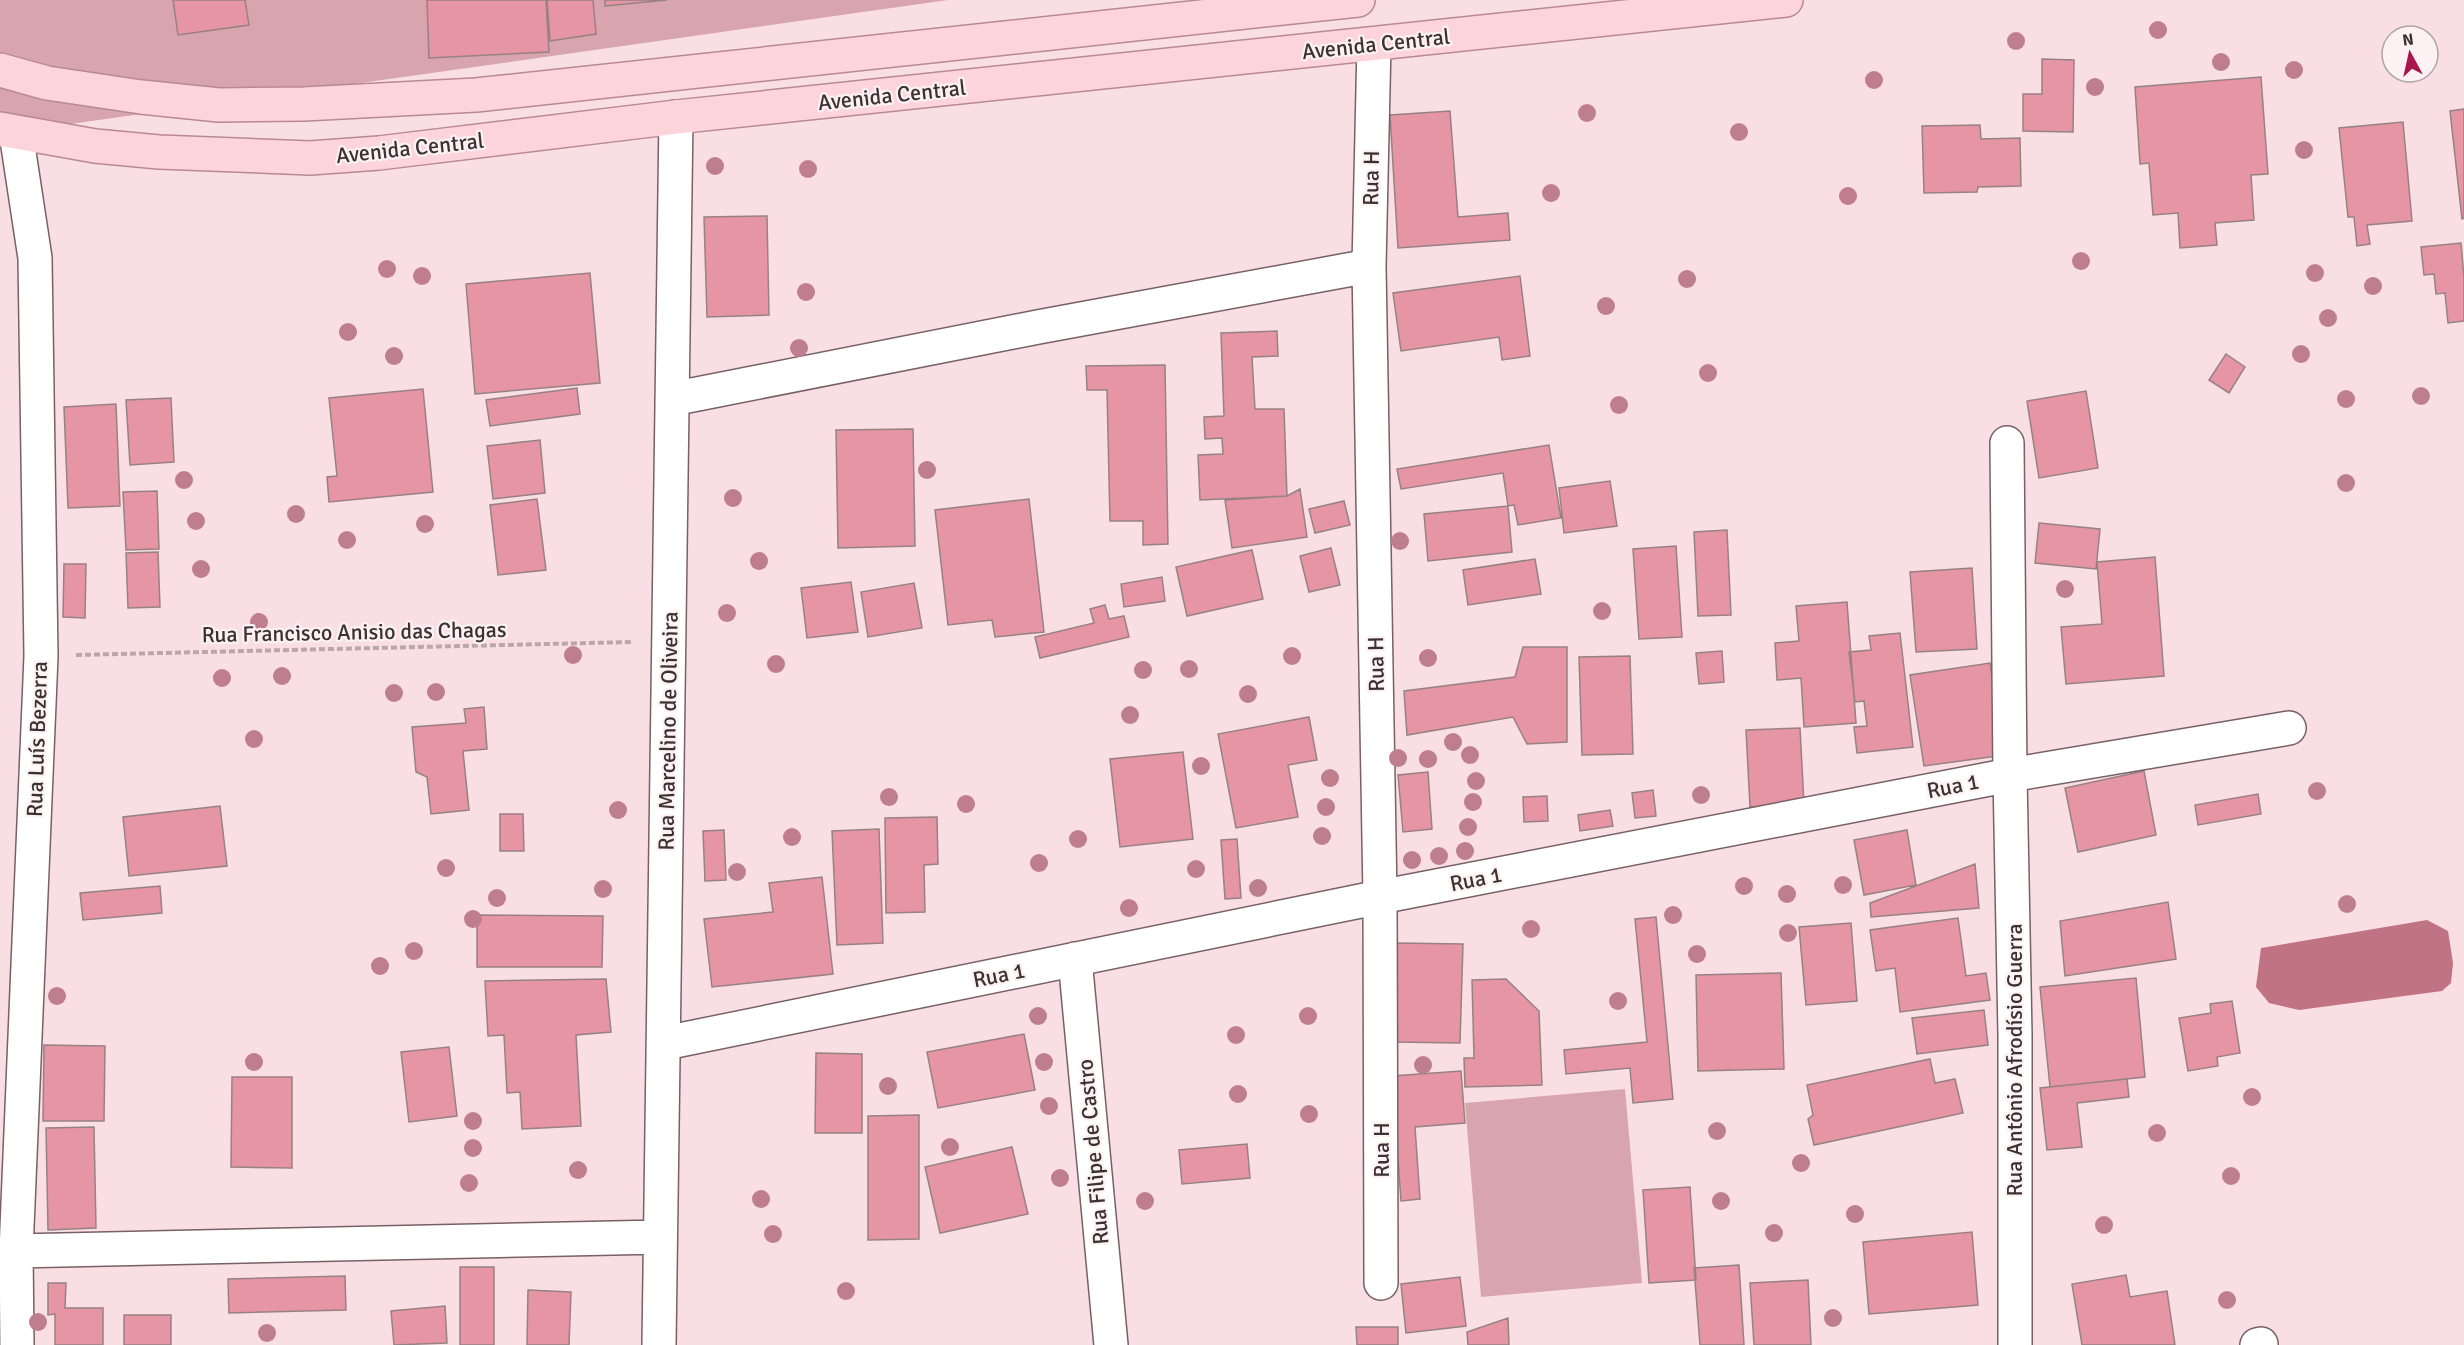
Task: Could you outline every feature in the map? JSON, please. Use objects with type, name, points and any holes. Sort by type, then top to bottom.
[{"type":"main road","name":"Avenida Central","points":[[0,70],[47,83],[141,97],[219,105],[304,104],[476,95],[1358,0]]},
{"type":"main road","name":"Avenida Central","points":[[6,132],[95,146],[159,152],[310,158],[426,148],[676,117],[1785,0]]},
{"type":"street","name":"Rua H","points":[[1374,44],[1369,266],[1380,897],[1381,1284]]},
{"type":"street","name":"Rua Marcelino de Oliveira","points":[[659,1345],[665,1042],[676,117]]},
{"type":"street","name":"Rua Luís Bezerra","points":[[6,132],[35,258],[40,656],[8,1253],[17,1345]]},
{"type":"street","points":[[672,399],[1038,327],[1369,266]]},
{"type":"street","name":"Rua Antônio Afrodísio Guerra","points":[[2007,443],[2015,1035],[2015,1345]]},
{"type":"street","name":"Rua 1","points":[[665,1042],[1380,897],[2010,775],[2289,728]]},
{"type":"street","name":"Rua Filipe de Castro","points":[[1075,959],[1111,1345]]},
{"type":"street","points":[[8,1253],[660,1237]]},
{"type":"path","name":"Rua Francisco Anisio das Chagas","points":[[40,656],[669,641]]},
{"type":"shaded area","points":[[0,0],[948,0],[0,134]]},
{"type":"shaded area","points":[[2427,920],[2448,931],[2453,963],[2451,983],[2442,991],[2299,1010],[2269,1003],[2256,987],[2261,948]]},
{"type":"shaded area","points":[[1625,1089],[1642,1283],[1481,1297],[1465,1103]]},
{"type":"building","points":[[173,0],[245,0],[249,25],[178,35]]},
{"type":"building","points":[[427,0],[546,0],[549,52],[429,58]]},
{"type":"building","points":[[547,0],[593,0],[596,34],[550,41]]},
{"type":"building","points":[[605,0],[667,0],[605,6]]},
{"type":"building","points":[[2042,59],[2074,60],[2073,132],[2023,131],[2023,94],[2042,94]]},
{"type":"building","points":[[2261,77],[2268,174],[2251,175],[2254,220],[2215,223],[2217,245],[2180,248],[2178,213],[2153,215],[2149,163],[2140,164],[2135,87]]},
{"type":"building","points":[[2464,109],[2464,218],[2462,219],[2450,111]]},
{"type":"building","points":[[1450,111],[1458,217],[1508,213],[1510,240],[1398,248],[1390,115]]},
{"type":"building","points":[[2403,122],[2412,221],[2367,225],[2370,244],[2357,246],[2354,217],[2348,217],[2339,128]]},
{"type":"building","points":[[1980,125],[1981,139],[2020,138],[2021,186],[1978,187],[1977,192],[1924,193],[1922,126]]},
{"type":"building","points":[[767,216],[769,315],[707,317],[704,217]]},
{"type":"building","points":[[2461,243],[2464,321],[2448,323],[2445,293],[2436,294],[2434,274],[2424,275],[2421,247]]},
{"type":"building","points":[[590,273],[600,383],[475,394],[466,284]]},
{"type":"building","points":[[1520,276],[1530,356],[1502,360],[1499,337],[1401,351],[1393,293]]},
{"type":"building","points":[[1277,331],[1278,356],[1252,357],[1255,409],[1284,409],[1287,496],[1200,500],[1198,455],[1223,454],[1222,438],[1205,439],[1204,417],[1224,416],[1221,333]]},
{"type":"building","points":[[2226,354],[2245,367],[2229,393],[2209,380]]},
{"type":"building","points":[[1165,365],[1168,544],[1143,545],[1143,521],[1110,521],[1107,390],[1087,390],[1086,366]]},
{"type":"building","points":[[577,388],[580,414],[490,426],[486,400]]},
{"type":"building","points":[[423,389],[433,492],[329,502],[327,477],[337,476],[329,398]]},
{"type":"building","points":[[2086,391],[2098,468],[2039,478],[2027,401]]},
{"type":"building","points":[[171,398],[174,462],[130,465],[126,400]]},
{"type":"building","points":[[116,404],[120,506],[68,508],[64,407]]},
{"type":"building","points":[[913,429],[915,546],[838,548],[836,430]]},
{"type":"building","points":[[540,440],[545,493],[493,499],[487,446]]},
{"type":"building","points":[[1549,445],[1561,518],[1518,525],[1514,505],[1508,506],[1503,473],[1401,489],[1397,469]]},
{"type":"building","points":[[1610,481],[1617,526],[1564,533],[1559,488]]},
{"type":"building","points":[[1300,489],[1307,537],[1232,548],[1225,500],[1287,496]]},
{"type":"building","points":[[157,491],[159,549],[126,550],[123,492]]},
{"type":"building","points":[[537,499],[546,570],[498,575],[490,505]]},
{"type":"building","points":[[1029,499],[1044,632],[995,637],[992,620],[948,625],[935,510]]},
{"type":"building","points":[[1344,501],[1350,525],[1315,533],[1309,509]]},
{"type":"building","points":[[1508,506],[1512,552],[1428,561],[1424,514]]},
{"type":"building","points":[[2039,523],[2100,529],[2096,569],[2035,563]]},
{"type":"building","points":[[1727,530],[1731,615],[1698,616],[1694,532]]},
{"type":"building","points":[[1676,546],[1682,637],[1639,639],[1633,549]]},
{"type":"building","points":[[1331,548],[1340,585],[1309,592],[1300,556]]},
{"type":"building","points":[[1252,550],[1263,599],[1187,616],[1176,567]]},
{"type":"building","points":[[158,552],[160,607],[128,608],[126,553]]},
{"type":"building","points":[[2155,557],[2164,676],[2066,684],[2061,627],[2102,624],[2097,562]]},
{"type":"building","points":[[1535,559],[1541,594],[1468,605],[1463,570]]},
{"type":"building","points":[[64,564],[86,564],[85,618],[63,617]]},
{"type":"building","points":[[1972,568],[1977,649],[1916,652],[1910,572]]},
{"type":"building","points":[[1162,577],[1165,601],[1124,607],[1121,584]]},
{"type":"building","points":[[851,582],[858,632],[807,638],[801,588]]},
{"type":"building","points":[[914,583],[922,628],[868,637],[861,592]]},
{"type":"building","points":[[1847,602],[1856,723],[1804,727],[1801,678],[1777,680],[1775,643],[1799,641],[1796,606]]},
{"type":"building","points":[[1105,605],[1109,619],[1124,616],[1129,637],[1040,658],[1035,637],[1094,623],[1090,609]]},
{"type":"building","points":[[1900,633],[1913,747],[1857,753],[1854,727],[1867,726],[1864,701],[1855,702],[1849,652],[1871,650],[1869,636]]},
{"type":"building","points":[[1523,647],[1567,647],[1567,742],[1527,744],[1513,717],[1407,735],[1404,691],[1515,677]]},
{"type":"building","points":[[1722,651],[1724,682],[1699,684],[1696,653]]},
{"type":"building","points":[[1630,656],[1633,754],[1582,755],[1579,657]]},
{"type":"building","points":[[1990,663],[2004,755],[1924,766],[1910,675]]},
{"type":"building","points":[[484,707],[487,749],[463,751],[469,810],[431,814],[427,777],[416,772],[412,727],[466,723],[464,709]]},
{"type":"building","points":[[1309,717],[1317,760],[1288,765],[1298,817],[1236,828],[1218,734]]},
{"type":"building","points":[[1800,728],[1804,804],[1750,807],[1746,730]]},
{"type":"building","points":[[1183,752],[1193,839],[1120,847],[1110,759]]},
{"type":"building","points":[[2144,771],[2156,835],[2078,852],[2065,788]]},
{"type":"building","points":[[1428,772],[1432,829],[1403,832],[1398,775]]},
{"type":"building","points":[[1653,790],[1656,816],[1635,818],[1632,793]]},
{"type":"building","points":[[2258,794],[2261,814],[2198,825],[2195,805]]},
{"type":"building","points":[[1547,796],[1548,821],[1524,822],[1523,797]]},
{"type":"building","points":[[220,806],[227,866],[129,876],[123,817]]},
{"type":"building","points":[[1610,810],[1613,826],[1580,831],[1578,815]]},
{"type":"building","points":[[500,814],[523,814],[524,851],[500,851]]},
{"type":"building","points":[[937,817],[938,864],[924,865],[925,912],[886,913],[885,818]]},
{"type":"building","points":[[879,829],[883,943],[837,945],[832,831]]},
{"type":"building","points":[[724,830],[726,880],[705,881],[703,831]]},
{"type":"building","points":[[1907,830],[1916,885],[1864,895],[1854,840]]},
{"type":"building","points":[[1237,839],[1241,898],[1225,899],[1221,840]]},
{"type":"building","points":[[1975,864],[1979,908],[1871,917],[1870,903]]},
{"type":"building","points":[[822,877],[833,974],[712,987],[704,919],[773,912],[769,883]]},
{"type":"building","points":[[160,886],[162,913],[83,920],[80,893]]},
{"type":"building","points":[[2168,902],[2176,959],[2065,976],[2060,921]]},
{"type":"building","points":[[477,915],[603,916],[602,967],[477,967]]},
{"type":"building","points":[[1656,917],[1673,1099],[1633,1103],[1630,1068],[1566,1074],[1564,1050],[1647,1042],[1635,919]]},
{"type":"building","points":[[1958,918],[1966,976],[1986,973],[1990,1000],[1900,1012],[1895,968],[1876,971],[1870,930]]},
{"type":"building","points":[[1851,923],[1857,1001],[1806,1005],[1799,927]]},
{"type":"building","points":[[1396,943],[1463,944],[1460,1043],[1394,1042]]},
{"type":"building","points":[[1781,973],[1784,1069],[1698,1071],[1696,975]]},
{"type":"building","points":[[2136,978],[2145,1077],[2050,1087],[2040,987]]},
{"type":"building","points":[[606,979],[611,1032],[576,1035],[581,1126],[522,1129],[520,1092],[507,1093],[504,1035],[488,1036],[485,981]]},
{"type":"building","points":[[1506,979],[1539,1011],[1542,1085],[1465,1087],[1464,1058],[1474,1058],[1472,980]]},
{"type":"building","points":[[2232,1001],[2240,1053],[2217,1057],[2218,1066],[2188,1071],[2179,1018],[2211,1013],[2210,1004]]},
{"type":"building","points":[[1984,1010],[1988,1045],[1917,1054],[1912,1018]]},
{"type":"building","points":[[1024,1034],[1035,1090],[938,1108],[927,1052]]},
{"type":"building","points":[[44,1045],[105,1046],[104,1121],[43,1121]]},
{"type":"building","points":[[449,1047],[457,1116],[409,1122],[401,1052]]},
{"type":"building","points":[[816,1053],[862,1054],[862,1133],[815,1133]]},
{"type":"building","points":[[1930,1059],[1935,1083],[1955,1079],[1963,1113],[1814,1145],[1808,1119],[1813,1115],[1807,1085]]},
{"type":"building","points":[[1461,1071],[1465,1123],[1415,1127],[1420,1199],[1401,1201],[1392,1076]]},
{"type":"building","points":[[232,1077],[292,1077],[292,1168],[231,1167]]},
{"type":"building","points":[[2127,1079],[2129,1097],[2077,1103],[2082,1147],[2047,1150],[2040,1088]]},
{"type":"building","points":[[919,1115],[919,1239],[868,1240],[868,1116]]},
{"type":"building","points":[[94,1127],[96,1228],[48,1230],[46,1128]]},
{"type":"building","points":[[1247,1144],[1250,1178],[1182,1184],[1179,1150]]},
{"type":"building","points":[[1012,1147],[1028,1214],[940,1233],[925,1167]]},
{"type":"building","points":[[1690,1187],[1696,1280],[1649,1283],[1643,1190]]},
{"type":"building","points":[[1972,1232],[1978,1305],[1869,1314],[1863,1242]]},
{"type":"building","points":[[1739,1265],[1744,1345],[1700,1345],[1694,1268]]},
{"type":"building","points":[[460,1267],[494,1267],[494,1345],[460,1345]]},
{"type":"building","points":[[2126,1275],[2130,1297],[2167,1291],[2175,1345],[2082,1345],[2072,1284]]},
{"type":"building","points":[[345,1276],[346,1310],[229,1313],[228,1279]]},
{"type":"building","points":[[1460,1277],[1466,1326],[1406,1333],[1401,1284]]},
{"type":"building","points":[[1808,1280],[1811,1345],[1754,1345],[1750,1283]]},
{"type":"building","points":[[48,1283],[66,1283],[65,1308],[103,1308],[103,1345],[55,1345],[55,1314],[48,1315]]},
{"type":"building","points":[[528,1290],[571,1292],[569,1345],[527,1345]]},
{"type":"building","points":[[445,1306],[447,1343],[394,1345],[391,1311]]},
{"type":"building","points":[[124,1315],[171,1315],[171,1345],[124,1345]]},
{"type":"building","points":[[1508,1318],[1509,1345],[1468,1345],[1467,1332]]},
{"type":"building","points":[[1356,1327],[1398,1327],[1398,1345],[1357,1345]]}]
